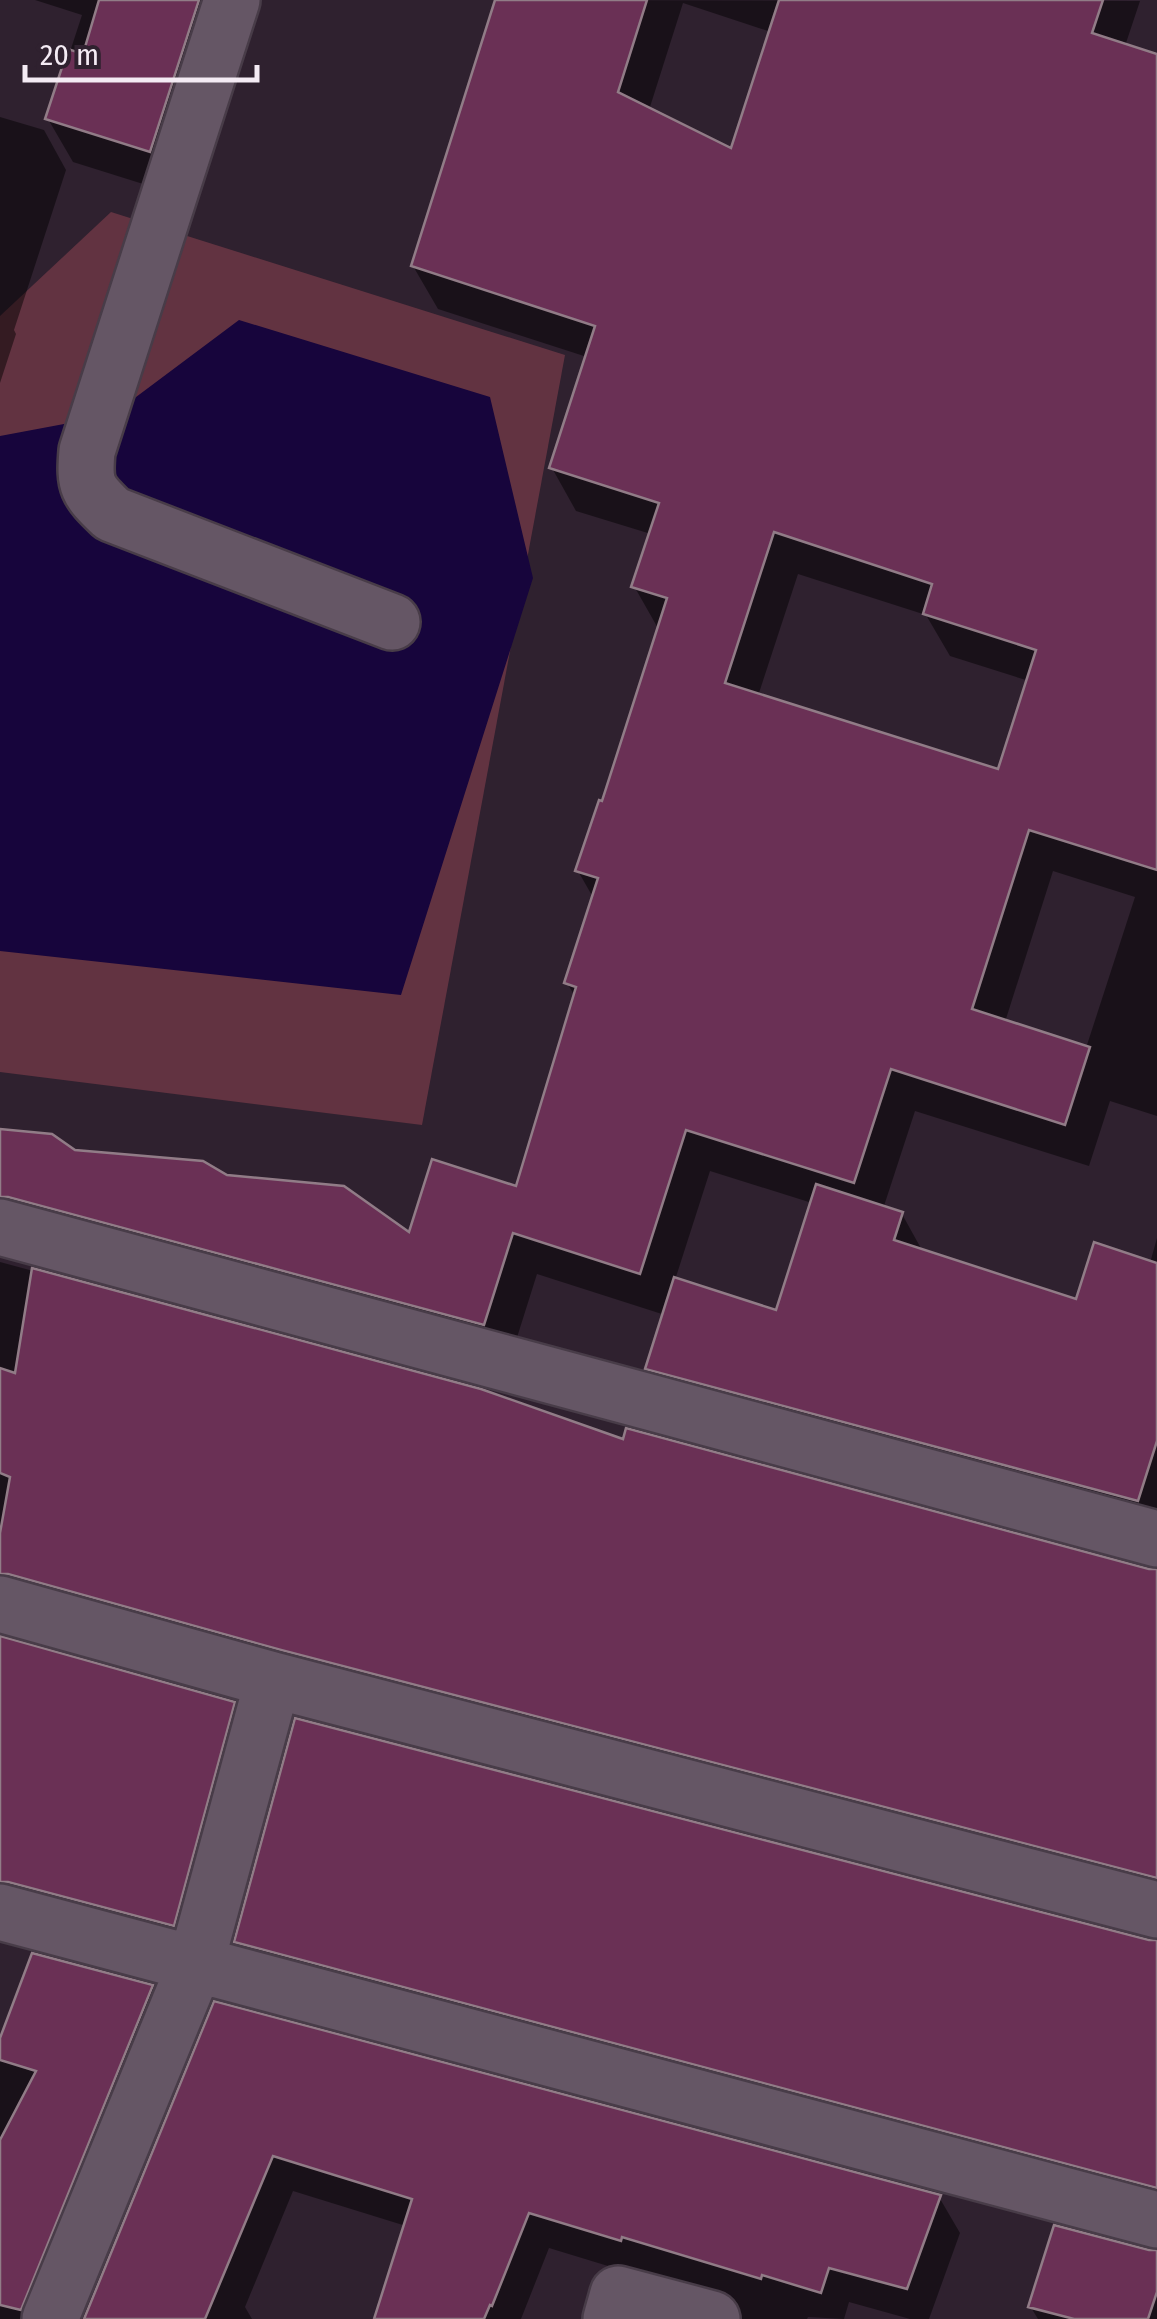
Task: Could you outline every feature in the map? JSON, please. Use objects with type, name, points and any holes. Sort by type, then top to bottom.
[{"type":"street","points":[[232,0],[87,451],[84,477],[94,496],[112,514],[392,622]]},
{"type":"street","points":[[0,1227],[1157,1539]]},
{"type":"street","points":[[0,1604],[273,1680],[1157,1910]]},
{"type":"street","points":[[50,2319],[196,1963],[273,1680]]},
{"type":"street","points":[[0,1912],[1157,2220]]},
{"type":"street","points":[[610,2319],[618,2294],[712,2319]]},
{"type":"shaded area","points":[[111,212],[565,355],[422,1125],[0,1072],[0,316]]},
{"type":"shaded area","points":[[239,320],[490,397],[533,578],[401,995],[0,951],[0,436],[112,415]]},
{"type":"building","points":[[99,0],[199,0],[150,152],[45,119],[68,49],[83,54]]},
{"type":"building","points":[[495,0],[647,0],[618,92],[731,148],[779,0],[1103,0],[1092,33],[1157,54],[1157,870],[1029,830],[972,1009],[1090,1047],[1065,1125],[891,1069],[854,1183],[686,1130],[640,1274],[513,1233],[484,1325],[0,1197],[0,1129],[52,1134],[75,1150],[203,1161],[227,1175],[344,1186],[409,1232],[432,1159],[516,1186],[576,987],[564,983],[598,878],[575,871],[599,800],[602,801],[667,598],[631,587],[659,503],[549,468],[595,326],[411,266]],"holes":[[[774,532],[932,584],[923,614],[1036,650],[998,769],[725,683]]]},
{"type":"building","points":[[816,1184],[903,1212],[894,1240],[1076,1299],[1094,1242],[1157,1263],[1157,1441],[1138,1501],[645,1369],[674,1277],[776,1310]]},
{"type":"building","points":[[32,1268],[481,1389],[623,1439],[626,1428],[1157,1569],[1157,1878],[0,1574],[0,1533],[10,1477],[0,1473],[0,1368],[15,1373]]},
{"type":"building","points":[[0,1636],[235,1702],[174,1926],[0,1882]]},
{"type":"building","points":[[295,1718],[1157,1940],[1157,2188],[234,1942]]},
{"type":"building","points":[[32,1953],[153,1985],[21,2310],[0,2305],[0,2140],[36,2071],[0,2060],[0,2038]]},
{"type":"building","points":[[214,2001],[941,2195],[907,2289],[829,2268],[821,2293],[529,2213],[484,2319],[374,2319],[412,2199],[273,2156],[205,2319],[84,2319]]},
{"type":"building","points":[[1054,2225],[1157,2250],[1157,2292],[1148,2319],[1074,2319],[1028,2307]]}]
